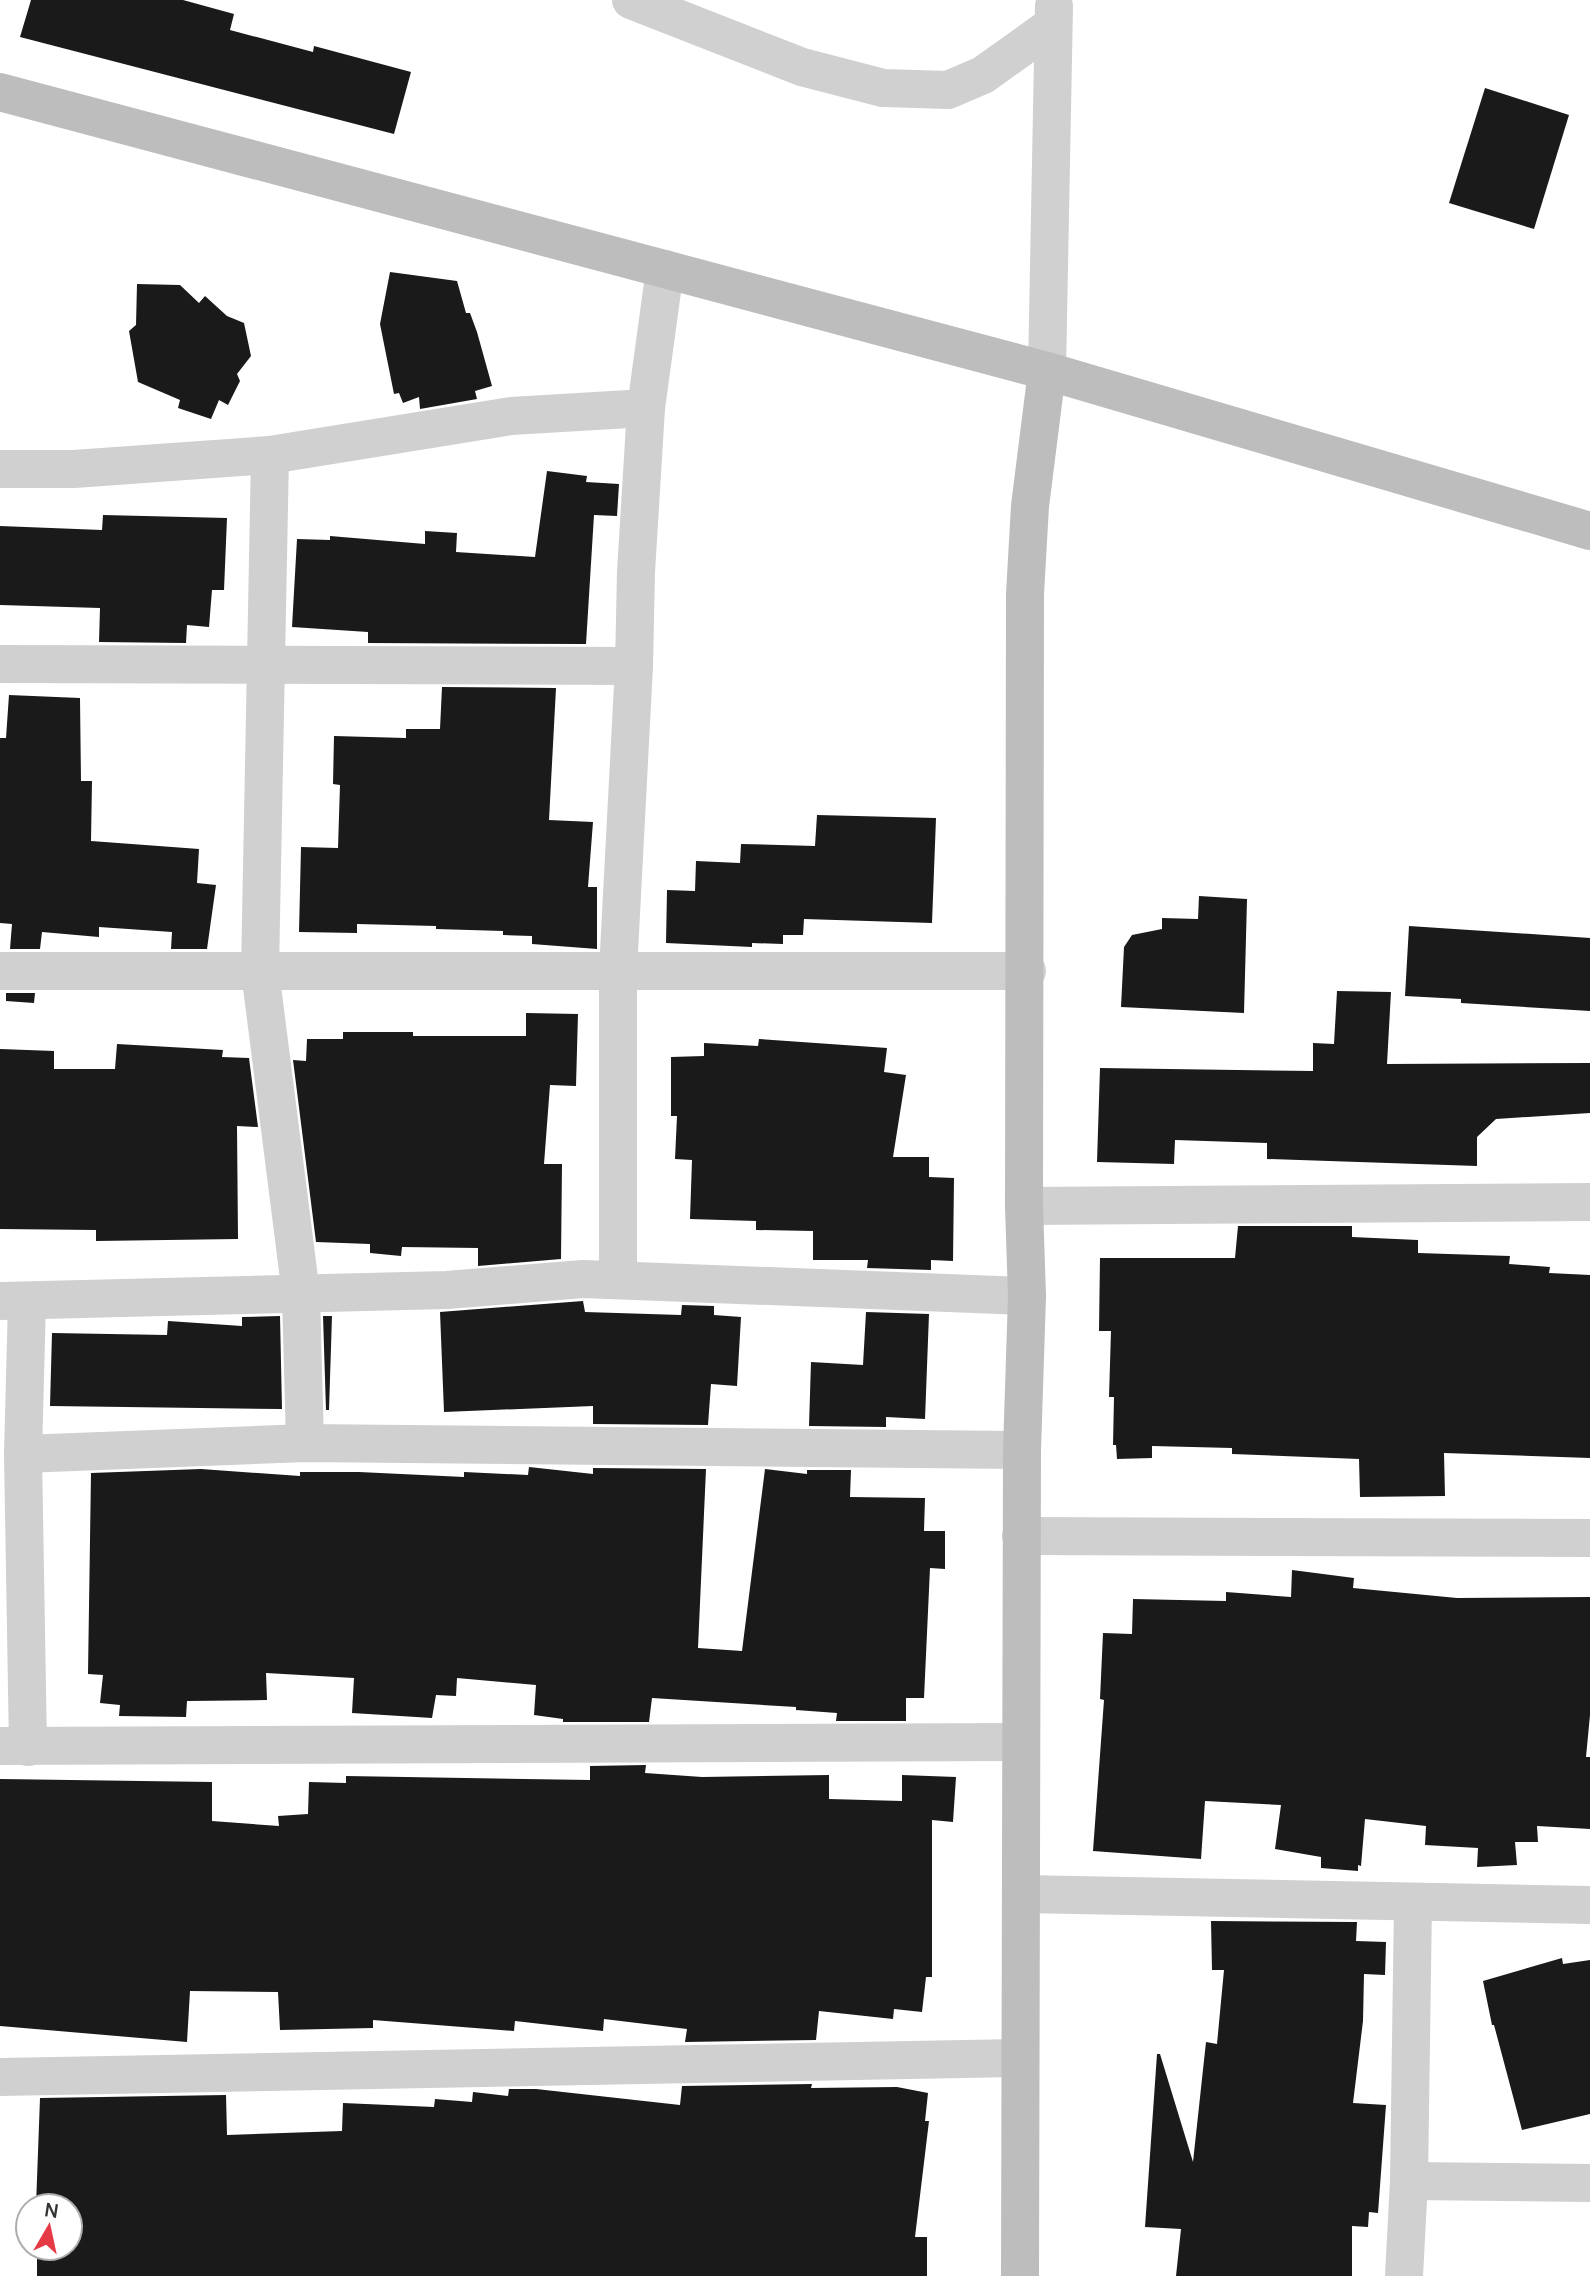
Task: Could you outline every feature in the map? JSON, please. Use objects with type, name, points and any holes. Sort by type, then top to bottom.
[{"type":"street","points":[[631,0],[802,67],[883,88],[947,90],[983,75],[1054,12]]},
{"type":"street","points":[[1020,2276],[1021,1450],[1027,1296],[1024,1206],[1027,971],[1025,593],[1030,506],[1047,371],[1054,12]]},
{"type":"street","points":[[0,92],[1047,371],[1590,531]]},
{"type":"street","points":[[618,1279],[618,971],[634,666],[636,572],[646,408],[666,269]]},
{"type":"street","points":[[0,469],[74,469],[271,455],[511,416],[646,408]]},
{"type":"street","points":[[271,455],[260,971],[301,1294],[305,1443]]},
{"type":"street","points":[[0,664],[267,667],[634,666]]},
{"type":"street","points":[[0,971],[1027,971]]},
{"type":"street","points":[[1024,1206],[1590,1202]]},
{"type":"street","points":[[1020,1742],[14,1746],[12,1594],[23,1454],[14,1301],[447,1290],[618,1279],[723,1286],[1027,1296]]},
{"type":"street","points":[[23,1454],[305,1443],[1021,1450]]},
{"type":"street","points":[[1021,1536],[1590,1538]]},
{"type":"street","points":[[1022,1894],[1590,1905]]},
{"type":"street","points":[[1404,2276],[1409,2181],[1413,1902]]},
{"type":"street","points":[[0,2077],[1020,2058]]},
{"type":"street","points":[[1409,2181],[1590,2183]]},
{"type":"building","points":[[31,0],[183,0],[234,14],[230,30],[313,52],[314,46],[411,72],[394,134],[20,37]]},
{"type":"building","points":[[1485,88],[1569,115],[1534,229],[1449,203]]},
{"type":"building","points":[[390,272],[457,281],[466,313],[470,313],[477,332],[492,386],[475,391],[477,399],[420,409],[419,397],[403,403],[399,393],[394,394],[380,324]]},
{"type":"building","points":[[137,284],[180,285],[199,303],[205,296],[227,316],[244,323],[251,356],[237,374],[240,381],[228,405],[219,400],[211,419],[178,408],[180,400],[138,382],[129,331],[136,325]]},
{"type":"building","points":[[547,471],[587,476],[586,482],[619,484],[617,516],[594,515],[586,644],[368,643],[368,632],[292,627],[297,539],[330,540],[330,536],[425,544],[425,531],[457,533],[456,552],[535,557]]},
{"type":"building","points":[[103,515],[227,518],[224,590],[212,590],[209,627],[187,625],[186,643],[99,642],[100,608],[0,605],[0,526],[102,530]]},
{"type":"building","points":[[442,687],[556,688],[549,820],[593,822],[588,887],[597,887],[597,949],[532,944],[532,936],[503,935],[503,931],[436,929],[436,926],[357,924],[357,933],[299,932],[301,847],[338,848],[340,785],[333,784],[334,736],[406,738],[406,729],[440,729]]},
{"type":"building","points":[[9,695],[80,698],[81,781],[92,781],[91,841],[199,849],[197,883],[216,885],[207,949],[171,949],[172,932],[99,927],[99,937],[42,932],[40,949],[10,949],[12,924],[0,923],[0,738],[6,738]]},
{"type":"building","points":[[817,815],[936,818],[932,923],[804,919],[803,935],[783,935],[783,944],[752,943],[752,947],[666,943],[667,890],[695,891],[696,861],[740,863],[741,844],[815,846]]},
{"type":"building","points":[[1199,896],[1247,899],[1244,1013],[1121,1007],[1124,947],[1132,935],[1162,929],[1162,918],[1198,919]]},
{"type":"building","points":[[1409,926],[1590,938],[1590,1011],[1461,1003],[1461,999],[1405,996]]},
{"type":"building","points":[[1337,991],[1391,992],[1387,1064],[1590,1063],[1590,1113],[1496,1119],[1477,1137],[1477,1166],[1267,1159],[1267,1143],[1175,1140],[1174,1164],[1097,1162],[1100,1068],[1313,1071],[1313,1043],[1334,1044]]},
{"type":"building","points":[[6,993],[35,993],[34,1003],[6,1001]]},
{"type":"building","points":[[526,1013],[578,1014],[576,1086],[550,1085],[544,1164],[562,1164],[561,1259],[478,1266],[478,1248],[402,1247],[401,1256],[370,1253],[370,1244],[316,1242],[293,1060],[306,1061],[307,1039],[343,1039],[343,1032],[413,1032],[413,1036],[526,1036]]},
{"type":"building","points":[[759,1039],[887,1048],[884,1072],[906,1075],[893,1157],[929,1157],[929,1177],[954,1178],[953,1261],[931,1260],[931,1270],[867,1268],[868,1260],[813,1260],[813,1231],[756,1230],[756,1221],[690,1219],[692,1160],[675,1159],[677,1116],[671,1116],[671,1057],[704,1056],[704,1043],[758,1046]]},
{"type":"building","points":[[117,1044],[223,1050],[222,1057],[249,1058],[258,1127],[237,1126],[238,1239],[96,1241],[96,1230],[0,1229],[0,1049],[54,1051],[54,1069],[115,1069]]},
{"type":"building","points":[[1238,1226],[1352,1226],[1352,1237],[1418,1240],[1418,1253],[1510,1256],[1509,1264],[1550,1267],[1549,1273],[1590,1275],[1590,1458],[1444,1453],[1445,1496],[1360,1497],[1359,1459],[1232,1454],[1232,1448],[1152,1446],[1152,1458],[1117,1459],[1116,1445],[1113,1445],[1114,1397],[1109,1397],[1111,1331],[1099,1331],[1100,1258],[1235,1258]]},
{"type":"building","points":[[583,1301],[585,1312],[681,1315],[682,1305],[714,1306],[714,1315],[741,1317],[737,1386],[711,1384],[708,1425],[593,1424],[593,1406],[444,1412],[440,1312]]},
{"type":"building","points":[[866,1312],[929,1314],[925,1419],[886,1417],[886,1427],[809,1426],[811,1362],[863,1365]]},
{"type":"building","points":[[280,1316],[282,1409],[50,1406],[52,1333],[167,1335],[168,1321],[242,1326],[242,1317]]},
{"type":"building","points":[[323,1316],[332,1316],[329,1410],[326,1410]]},
{"type":"building","points":[[529,1467],[593,1474],[593,1468],[706,1469],[698,1648],[742,1651],[765,1469],[807,1474],[807,1470],[851,1470],[850,1497],[925,1498],[924,1531],[945,1531],[945,1569],[930,1568],[924,1698],[906,1698],[906,1721],[836,1721],[837,1713],[796,1710],[796,1707],[652,1698],[649,1722],[563,1722],[563,1719],[534,1715],[536,1685],[457,1678],[456,1696],[436,1695],[432,1718],[352,1713],[354,1678],[266,1673],[267,1700],[187,1701],[186,1717],[119,1716],[120,1705],[100,1703],[103,1675],[88,1674],[91,1473],[201,1469],[300,1476],[300,1472],[359,1472],[464,1477],[464,1472],[528,1475]]},
{"type":"building","points":[[1292,1570],[1354,1578],[1353,1588],[1457,1598],[1590,1597],[1590,1715],[1586,1757],[1590,1757],[1590,1829],[1537,1826],[1538,1842],[1515,1842],[1517,1865],[1477,1867],[1478,1848],[1425,1845],[1426,1826],[1365,1819],[1361,1866],[1358,1865],[1358,1871],[1321,1868],[1321,1857],[1275,1849],[1281,1805],[1205,1801],[1201,1859],[1093,1851],[1104,1700],[1100,1699],[1103,1633],[1132,1634],[1133,1599],[1226,1601],[1226,1592],[1291,1597]]},
{"type":"building","points":[[646,1765],[645,1773],[702,1777],[829,1775],[829,1799],[902,1801],[902,1775],[956,1777],[953,1822],[932,1820],[932,1977],[926,1977],[922,2012],[894,2009],[893,2019],[819,2011],[816,2040],[685,2042],[687,2029],[604,2019],[603,2031],[515,2021],[514,2031],[373,2020],[373,2028],[280,2030],[278,1992],[190,1991],[187,2042],[0,2026],[0,1779],[212,1782],[212,1821],[279,1826],[278,1816],[308,1814],[309,1782],[346,1783],[346,1776],[590,1780],[590,1766]]},
{"type":"building","points":[[1211,1921],[1357,1922],[1356,1941],[1386,1942],[1385,1975],[1364,1974],[1363,2021],[1353,2103],[1386,2105],[1378,2213],[1369,2212],[1368,2227],[1352,2226],[1352,2276],[1176,2276],[1181,2229],[1145,2227],[1157,2054],[1160,2054],[1193,2162],[1206,2042],[1217,2044],[1224,1970],[1212,1970]]},
{"type":"building","points":[[1562,1958],[1563,1964],[1590,1960],[1590,2114],[1522,2130],[1492,2025],[1483,1981]]},
{"type":"building","points":[[812,2084],[811,2088],[897,2087],[928,2093],[925,2121],[929,2121],[915,2237],[927,2237],[927,2276],[37,2276],[37,2262],[84,2262],[84,2192],[37,2192],[40,2098],[226,2095],[227,2135],[342,2131],[343,2103],[434,2107],[435,2099],[472,2102],[473,2092],[508,2096],[509,2089],[536,2089],[680,2105],[682,2086]]}]
